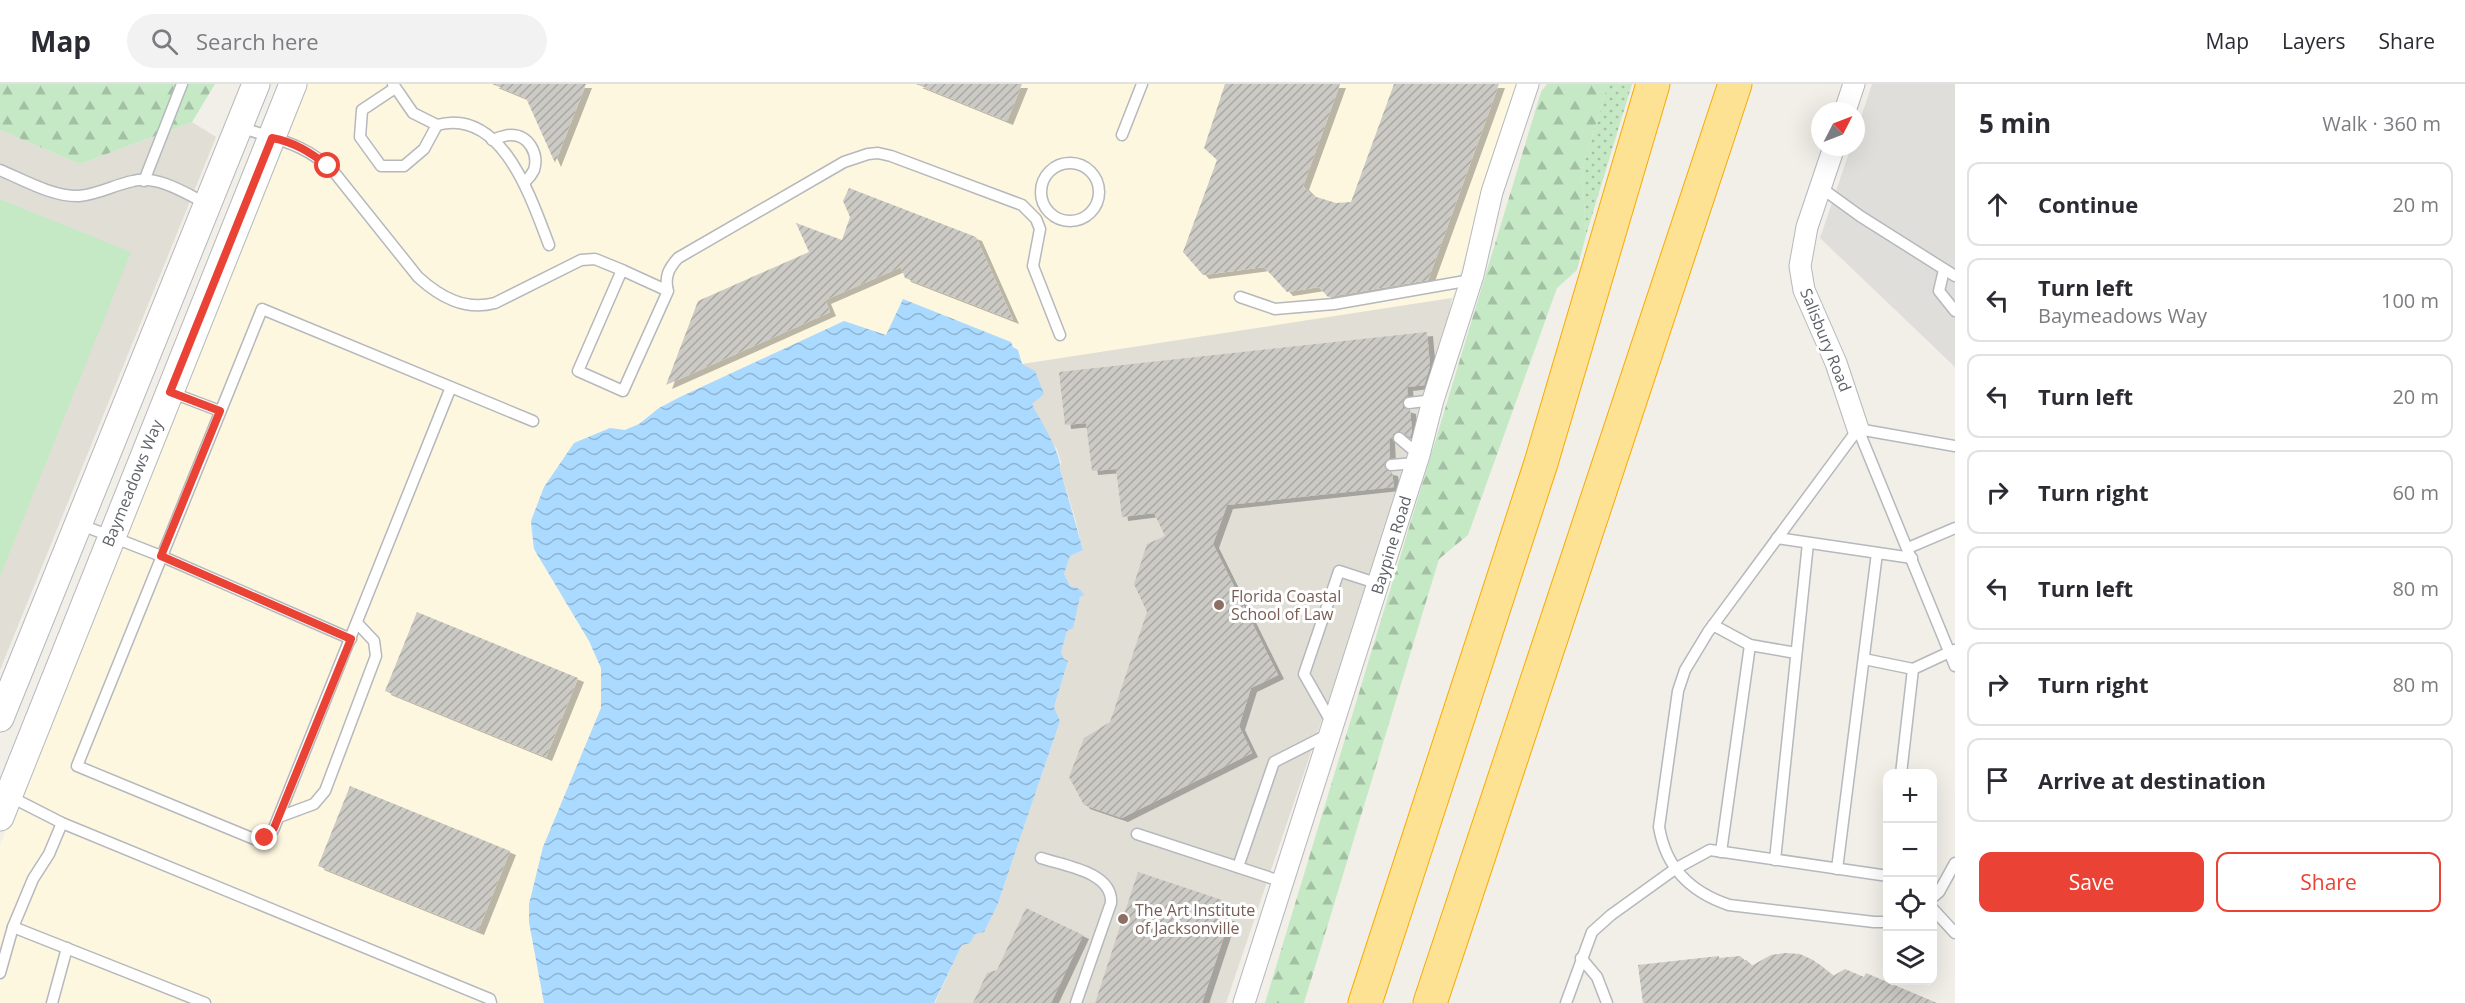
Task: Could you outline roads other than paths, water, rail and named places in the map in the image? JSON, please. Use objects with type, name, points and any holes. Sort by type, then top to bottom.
[{"type":"highway","points":[[1365,1003],[1541,463],[1653,84]]},
{"type":"highway","points":[[1430,1003],[1735,84]]},
{"type":"street","name":"Baymeadows Way","points":[[0,718],[256,84]]},
{"type":"street","name":"Baymeadows Way","points":[[3,802],[293,84]]},
{"type":"street","name":"Baypine Road","points":[[1244,1003],[1418,459],[1424,421],[1433,400],[1471,280],[1492,192],[1528,84]]},
{"type":"street","points":[[1848,102],[1854,84]]},
{"type":"street","name":"Salisbury Road","points":[[1831,156],[1803,246],[1800,266],[1803,290],[1836,363],[1858,429]]},
{"type":"lane","points":[[144,181],[182,84]]},
{"type":"lane","points":[[1122,135],[1142,84]]},
{"type":"lane","points":[[437,125],[424,149],[404,166],[381,166],[360,137],[362,111],[394,86],[413,113],[437,125],[451,121],[471,124],[492,140],[509,158],[525,182],[549,245]]},
{"type":"lane","points":[[239,127],[291,142],[310,152],[328,166],[418,277],[432,289],[458,303],[482,306],[495,303],[581,260],[595,259],[668,291]]},
{"type":"lane","points":[[492,140],[510,135],[521,137],[532,146],[535,157],[534,171],[525,182]]},
{"type":"lane","points":[[622,270],[578,371],[623,391],[668,291],[665,281],[668,272],[678,258],[844,162],[879,153],[1022,205],[1036,219],[1041,234],[1033,266],[1060,335]]},
{"type":"lane","points":[[1075,163],[1091,171],[1099,188],[1099,198],[1090,214],[1072,221],[1063,220],[1047,211],[1040,194],[1044,177],[1050,170],[1058,165],[1075,163]]},
{"type":"lane","points":[[0,171],[56,193],[78,196],[103,192],[135,180],[160,182],[208,204]]},
{"type":"lane","points":[[1820,187],[1860,216],[1955,276]]},
{"type":"lane","points":[[1036,219],[1047,211]]},
{"type":"lane","points":[[1944,270],[1939,291],[1955,311]]},
{"type":"lane","points":[[1240,297],[1275,309],[1334,304],[1471,280]]},
{"type":"lane","points":[[451,387],[279,817],[269,835],[260,840],[254,839],[77,766],[262,309],[451,387],[532,421]]},
{"type":"lane","points":[[170,392],[220,411]]},
{"type":"lane","points":[[1409,403],[1433,400]]},
{"type":"lane","points":[[1858,429],[1955,446]]},
{"type":"lane","points":[[1858,429],[1713,625],[1685,670],[1678,691],[1659,827],[1662,848],[1675,869],[1691,886],[1708,898],[1729,905],[1883,922]]},
{"type":"lane","points":[[1858,429],[1952,651],[1955,666]]},
{"type":"lane","points":[[1391,465],[1418,459],[1399,438]]},
{"type":"lane","points":[[78,524],[161,556],[351,639]]},
{"type":"lane","points":[[1777,538],[1877,553],[1910,553],[1953,533]]},
{"type":"lane","points":[[1775,860],[1808,543]]},
{"type":"lane","points":[[1837,869],[1877,553]]},
{"type":"lane","points":[[1238,867],[1274,762],[1331,730],[1304,674],[1339,571],[1378,584]]},
{"type":"lane","points":[[279,817],[314,804],[324,791],[376,656],[374,641],[357,623]]},
{"type":"lane","points":[[1713,625],[1750,645],[1796,653]]},
{"type":"lane","points":[[1721,852],[1750,645]]},
{"type":"lane","points":[[1864,659],[1913,669],[1952,651]]},
{"type":"lane","points":[[1902,769],[1913,669]]},
{"type":"lane","points":[[3,802],[62,823],[490,999],[491,1003]]},
{"type":"lane","points":[[0,973],[13,927],[33,879],[49,854],[62,823]]},
{"type":"lane","points":[[1137,834],[1283,882]]},
{"type":"lane","points":[[1566,1003],[1592,932],[1611,915],[1675,869],[1710,850],[1883,875]]},
{"type":"lane","points":[[1041,858],[1095,876],[1106,884],[1111,897],[1076,1003]]},
{"type":"lane","points":[[1937,894],[1955,863]]},
{"type":"lane","points":[[1937,913],[1954,929]]},
{"type":"lane","points":[[13,927],[205,1003]]},
{"type":"lane","points":[[52,1003],[67,948]]},
{"type":"lane","points":[[1581,958],[1597,977],[1607,1003]]},
{"type":"water","points":[[903,299],[1011,342],[1018,350],[1022,364],[1035,371],[1044,394],[1032,404],[1058,455],[1083,550],[1070,556],[1064,574],[1070,586],[1080,589],[1084,595],[1080,597],[1073,628],[1067,631],[1061,652],[1064,659],[1068,661],[1054,707],[1060,721],[997,906],[984,932],[975,934],[970,943],[962,945],[934,1003],[544,1003],[529,922],[529,904],[543,847],[601,708],[601,668],[589,641],[534,549],[531,521],[544,487],[574,443],[610,428],[625,430],[639,424],[659,408],[680,397],[844,321],[886,335]]},
{"type":"place","name":"Florida Coastal School of Law","points":[[1219,605]]},
{"type":"place","name":"The Art Institute of Jacksonville","points":[[1123,919]]}]
